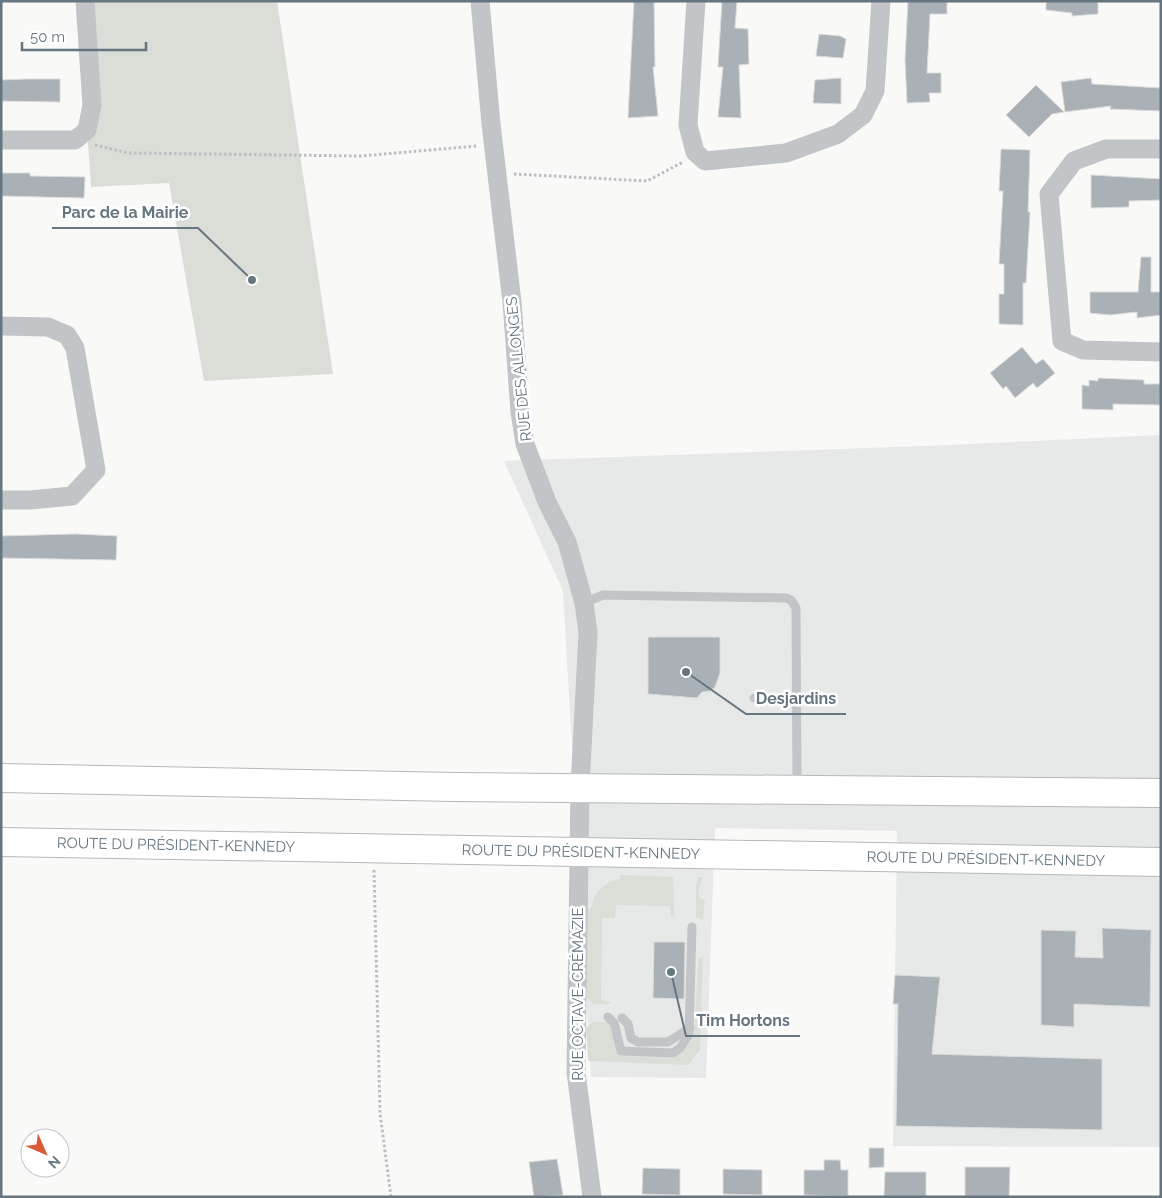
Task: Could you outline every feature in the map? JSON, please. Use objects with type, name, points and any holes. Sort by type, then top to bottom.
[{"type":"main road","points":[[1,778],[580,787],[1161,793]]},
{"type":"main road","name":"ROUTE DU PRÉSIDENT-KENNEDY","points":[[1,842],[579,850],[1161,862]]},
{"type":"street","points":[[1,140],[75,140],[86,130],[92,105],[85,1]]},
{"type":"street","name":"RUE DES ALLONGES","points":[[480,1],[512,302],[520,412],[525,444],[547,502],[567,542],[584,603],[588,633],[580,787]]},
{"type":"street","points":[[696,1],[688,125],[694,152],[705,161],[786,153],[838,134],[863,115],[875,91],[881,1]]},
{"type":"street","points":[[1161,149],[1106,149],[1074,160],[1049,194],[1062,341],[1083,350],[1161,352]]},
{"type":"street","points":[[1,326],[48,326],[67,335],[75,348],[96,470],[72,496],[30,500],[1,500]]},
{"type":"street","name":"RUE OCTAVE-CRÉMAZIE","points":[[580,787],[576,1072],[592,1197]]},
{"type":"lane","points":[[584,603],[603,595],[786,598],[791,600],[796,608],[797,789]]},
{"type":"lane","points":[[754,698],[796,700]]},
{"type":"lane","points":[[608,1017],[614,1023],[619,1046],[625,1052],[673,1053],[686,1041],[690,1028],[692,927]]},
{"type":"lane","points":[[622,1018],[628,1024],[631,1038],[638,1042],[668,1042],[690,1028]]},
{"type":"path","points":[[75,140],[128,153],[351,156],[494,144]]},
{"type":"path","points":[[497,173],[646,180],[680,166],[694,152]]},
{"type":"path","points":[[374,847],[380,1114],[391,1197]]},
{"type":"shaded area","points":[[83,1],[277,1],[333,374],[204,381],[169,183],[91,187],[87,130]]},
{"type":"shaded area","points":[[1161,435],[1161,1147],[893,1146],[897,831],[715,828],[706,1078],[591,1077],[563,591],[504,461],[950,445]]},
{"type":"shaded area","points":[[620,875],[673,877],[674,916],[671,916],[670,906],[616,905],[615,918],[602,918],[601,1000],[611,1002],[608,1004],[594,1004],[587,998],[586,993],[588,909],[591,908],[597,892],[604,885],[620,879]]},
{"type":"shaded area","points":[[698,877],[703,877],[699,888],[699,898],[705,900],[703,920],[696,918],[696,887]]},
{"type":"shaded area","points":[[703,957],[700,1050],[688,1065],[588,1061],[586,1028],[594,1022],[610,1022],[619,1056],[674,1058],[679,1055],[694,1039],[698,964],[699,959]]},
{"type":"building","points":[[634,1],[654,1],[655,67],[653,67],[658,116],[628,118]]},
{"type":"building","points":[[722,1],[737,1],[735,28],[748,29],[749,64],[739,65],[741,118],[718,117],[723,67],[718,67]]},
{"type":"building","points":[[908,1],[947,1],[947,14],[930,14],[927,73],[941,73],[941,93],[929,93],[930,102],[907,103],[905,59]]},
{"type":"building","points":[[1046,1],[1098,1],[1098,14],[1072,16],[1072,13],[1046,10]]},
{"type":"building","points":[[819,34],[840,36],[846,39],[843,58],[816,56]]},
{"type":"building","points":[[841,78],[841,104],[813,103],[815,80]]},
{"type":"building","points":[[1091,78],[1092,84],[1161,88],[1161,111],[1110,109],[1111,106],[1065,112],[1061,82]]},
{"type":"building","points":[[60,79],[60,102],[1,101],[1,80]]},
{"type":"building","points":[[1036,85],[1064,112],[1052,114],[1029,137],[1006,115]]},
{"type":"building","points":[[1001,149],[1030,150],[1028,212],[1030,212],[1026,283],[1023,283],[1023,325],[999,324],[999,294],[1004,294],[1004,264],[999,264],[1003,191],[999,191]]},
{"type":"building","points":[[1,173],[30,173],[30,176],[85,177],[84,198],[1,196]]},
{"type":"building","points":[[1091,175],[1161,179],[1161,200],[1129,201],[1129,207],[1091,208]]},
{"type":"building","points":[[1141,257],[1151,257],[1151,292],[1161,292],[1161,315],[1137,318],[1137,312],[1110,315],[1090,313],[1090,292],[1138,292]]},
{"type":"building","points":[[1022,347],[1036,364],[1043,359],[1055,373],[1037,388],[1033,383],[1015,398],[1006,386],[1003,389],[990,373]]},
{"type":"building","points":[[1098,378],[1144,380],[1144,384],[1161,384],[1160,405],[1113,404],[1113,410],[1082,409],[1082,385],[1089,386],[1089,380],[1098,381]]},
{"type":"building","points":[[76,534],[117,536],[116,560],[1,558],[1,536]]},
{"type":"building","points":[[648,637],[720,637],[720,673],[715,687],[710,691],[702,692],[697,698],[648,694]]},
{"type":"building","points":[[1102,928],[1151,930],[1150,1007],[1074,1004],[1074,1027],[1041,1025],[1041,930],[1076,931],[1075,957],[1103,958]]},
{"type":"building","points":[[654,942],[685,942],[684,999],[653,998]]},
{"type":"building","points":[[895,975],[940,977],[932,1054],[1102,1059],[1102,1130],[896,1126],[898,1004],[893,1004]]},
{"type":"building","points":[[869,1148],[884,1148],[884,1167],[869,1168]]},
{"type":"building","points":[[557,1159],[563,1195],[534,1197],[529,1162]]},
{"type":"building","points":[[824,1160],[840,1160],[841,1170],[848,1170],[848,1196],[804,1195],[804,1170],[824,1170]]},
{"type":"building","points":[[965,1167],[1010,1167],[1009,1197],[965,1197]]},
{"type":"building","points":[[643,1168],[680,1169],[680,1195],[642,1194]]},
{"type":"building","points":[[723,1169],[762,1170],[762,1195],[723,1194]]},
{"type":"building","points":[[885,1172],[926,1172],[926,1197],[884,1197]]},
{"type":"place","name":"Parc de la Mairie","points":[[252,280]]},
{"type":"place","name":"Desjardins","points":[[686,672]]},
{"type":"place","name":"Tim Hortons","points":[[671,972]]}]
